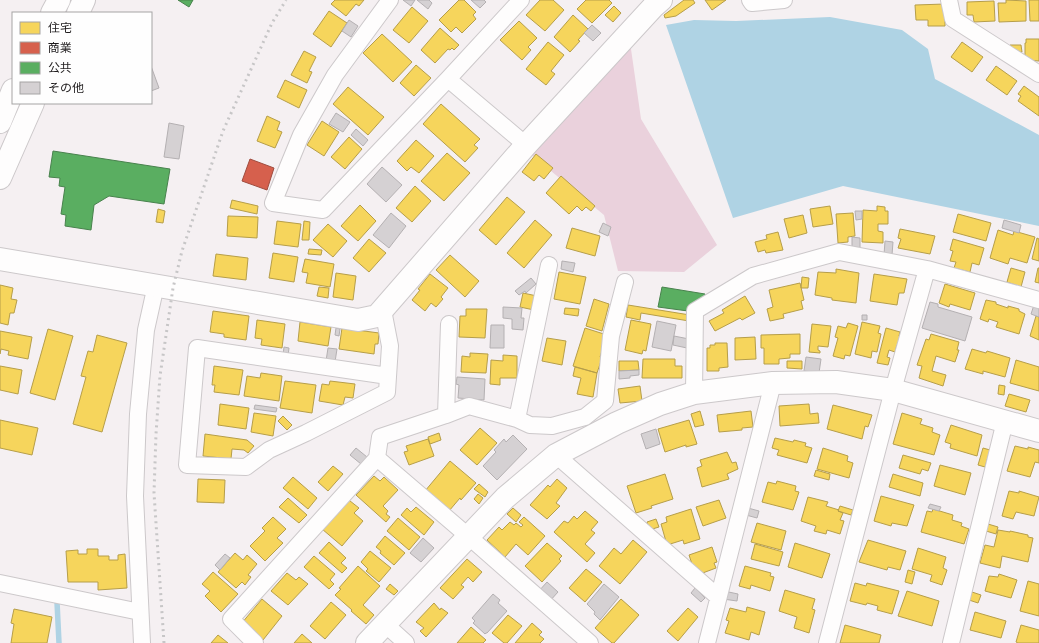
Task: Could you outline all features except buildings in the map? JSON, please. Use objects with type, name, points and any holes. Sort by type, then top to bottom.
[{"type":"street","points":[[53,12],[59,0]]},
{"type":"street","points":[[78,12],[84,0]]},
{"type":"street","points":[[390,0],[335,75],[301,135],[273,203],[323,210],[521,0]]},
{"type":"street","points":[[0,259],[358,320],[378,316],[526,144],[661,0]]},
{"type":"street","points":[[750,0],[752,3],[784,0]]},
{"type":"street","points":[[949,0],[953,18],[1039,74]]},
{"type":"street","points":[[448,79],[526,144]]},
{"type":"street","points":[[0,122],[12,92]]},
{"type":"street","points":[[0,178],[33,104]]},
{"type":"street","points":[[694,392],[696,311],[753,276],[839,252],[927,269],[1039,300]]},
{"type":"street","points":[[517,420],[549,265]]},
{"type":"street","points":[[827,643],[893,390],[927,269]]},
{"type":"street","points":[[255,643],[231,619],[377,458],[380,437],[469,406],[530,425],[552,426],[585,417],[605,401],[611,336],[625,282]]},
{"type":"street","points":[[142,643],[134,496],[138,414],[146,330],[156,286]]},
{"type":"street","points":[[383,310],[390,346],[387,392],[306,434],[269,450],[246,467],[187,465],[197,348],[388,376]]},
{"type":"street","points":[[446,415],[448,324]]},
{"type":"street","points":[[367,643],[505,498],[556,455],[660,404],[694,392],[773,383],[836,382],[893,390],[1039,431]]},
{"type":"street","points":[[707,643],[773,383]]},
{"type":"street","points":[[951,643],[1005,421]]},
{"type":"street","points":[[556,455],[718,597]]},
{"type":"street","points":[[377,458],[590,643]]},
{"type":"street","points":[[0,583],[140,612]]},
{"type":"street","points":[[385,624],[406,643]]},
{"type":"shaded area","points":[[628,28],[641,119],[717,245],[684,272],[618,271],[604,215],[521,146]]},
{"type":"water","points":[[830,17],[902,30],[928,49],[935,79],[1039,135],[1039,226],[843,186],[733,218],[666,25],[694,20],[736,21]]},
{"type":"waterway","points":[[57,602],[59,643]]},
{"type":"railway","points":[[164,643],[154,493],[160,376],[173,288],[182,251],[223,131],[272,23],[286,0]]}]
